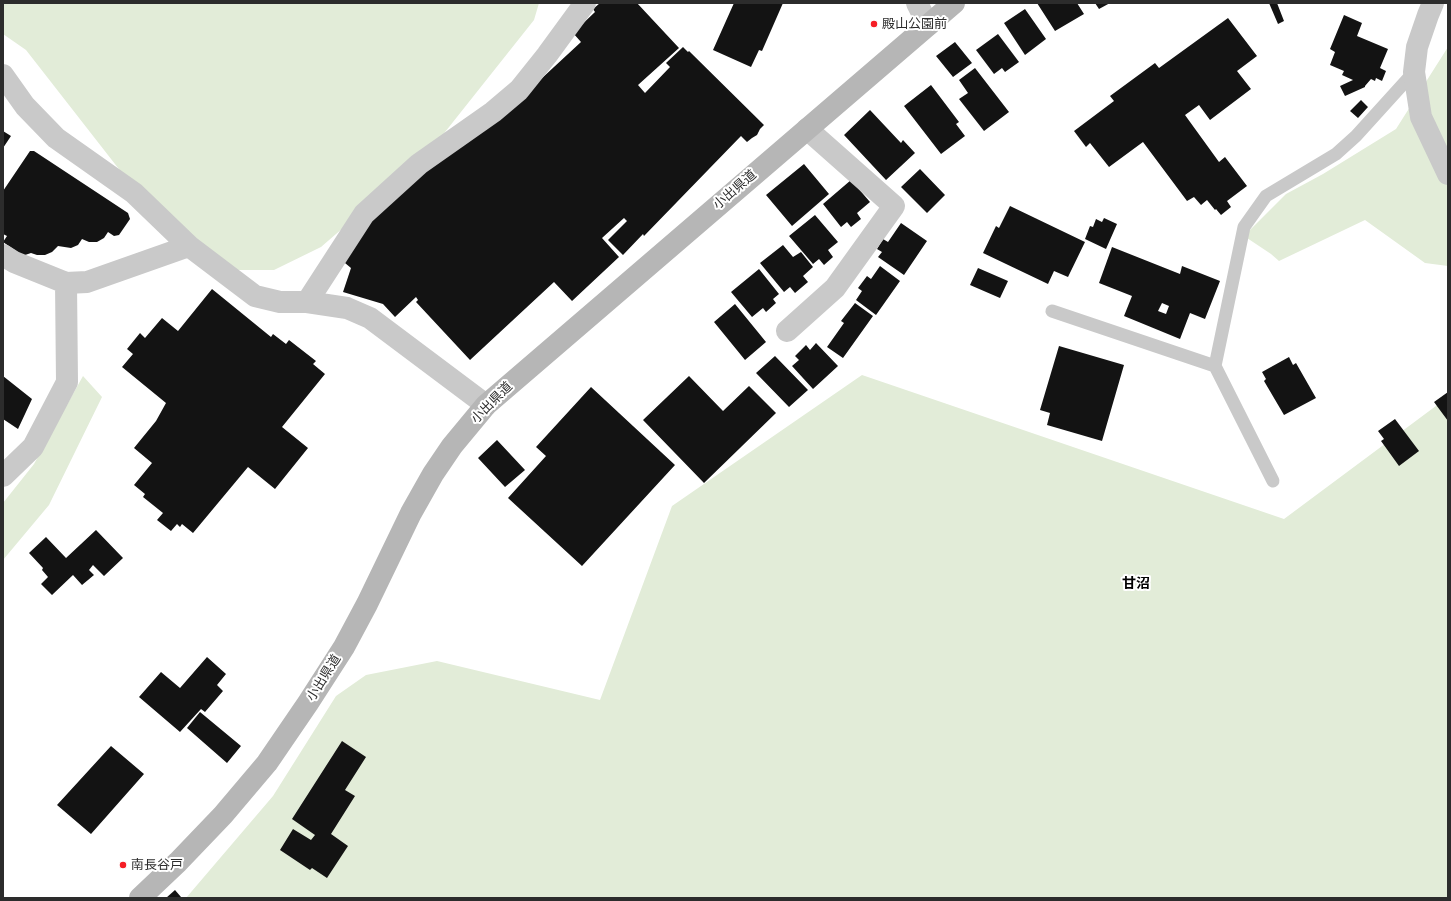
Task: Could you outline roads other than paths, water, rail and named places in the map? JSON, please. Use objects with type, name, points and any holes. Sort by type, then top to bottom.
[{"type":"main road","name":"小出県道","points":[[140,898],[178,862],[223,815],[267,764],[344,647],[367,604],[411,513],[433,474],[452,446],[486,405],[954,3]]},
{"type":"street","points":[[307,302],[364,214],[419,164],[493,112],[519,90],[548,55],[585,3]]},
{"type":"street","points":[[917,3],[928,25]]},
{"type":"street","points":[[1433,3],[1417,47],[1414,72],[1422,117],[1448,174]]},
{"type":"street","points":[[3,75],[25,106],[56,138],[134,193],[189,246],[255,296],[280,302],[307,302],[347,308],[370,318],[486,405]]},
{"type":"street","points":[[788,331],[835,288],[894,206],[807,129]]},
{"type":"street","points":[[3,255],[14,262],[66,283],[87,282],[189,246]]},
{"type":"street","points":[[3,476],[33,447],[67,382],[66,283]]},
{"type":"lane","points":[[1273,481],[1215,366],[1244,227],[1266,196],[1336,154],[1356,136],[1414,72]]},
{"type":"lane","points":[[1052,311],[1215,366]]},
{"type":"place","name":"殿山公園前","points":[[874,24]]},
{"type":"place","name":"南長谷戸","points":[[123,865]]},
{"type":"district","name":"甘沼","points":[[1136,584]]}]
